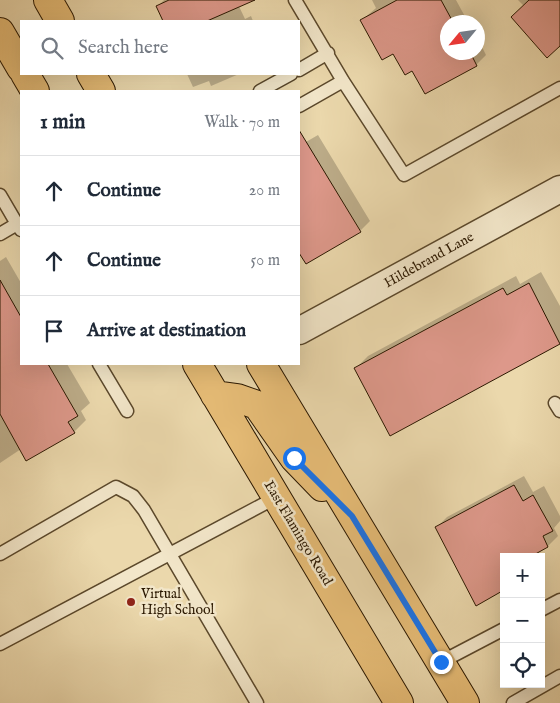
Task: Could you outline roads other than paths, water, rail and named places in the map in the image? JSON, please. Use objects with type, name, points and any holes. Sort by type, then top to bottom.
[{"type":"main road","points":[[48,0],[59,20]]},
{"type":"main road","points":[[0,32],[20,66]]},
{"type":"main road","points":[[25,75],[34,90]]},
{"type":"main road","points":[[92,75],[100,90]]},
{"type":"main road","name":"East Flamingo Road","points":[[198,365],[400,703]]},
{"type":"main road","points":[[262,365],[465,703]]},
{"type":"main road","points":[[215,395],[237,398],[257,405],[294,458],[352,516]]},
{"type":"street","name":"Hildebrand Lane","points":[[300,330],[560,189]]},
{"type":"lane","points":[[295,0],[343,81],[404,175],[560,88]]},
{"type":"lane","points":[[300,69],[328,54]]},
{"type":"lane","points":[[262,90],[290,75]]},
{"type":"lane","points":[[300,105],[343,81]]},
{"type":"lane","points":[[0,195],[19,227],[0,234]]},
{"type":"lane","points":[[100,365],[127,411]]},
{"type":"lane","points":[[0,554],[116,488],[133,496],[170,553],[257,703]]},
{"type":"lane","points":[[0,644],[276,497]]},
{"type":"lane","points":[[545,608],[560,600]]},
{"type":"lane","points":[[441,662],[500,631]]},
{"type":"lane","points":[[513,703],[560,676]]},
{"type":"place","name":"Virtual High School","points":[[131,602]]}]
